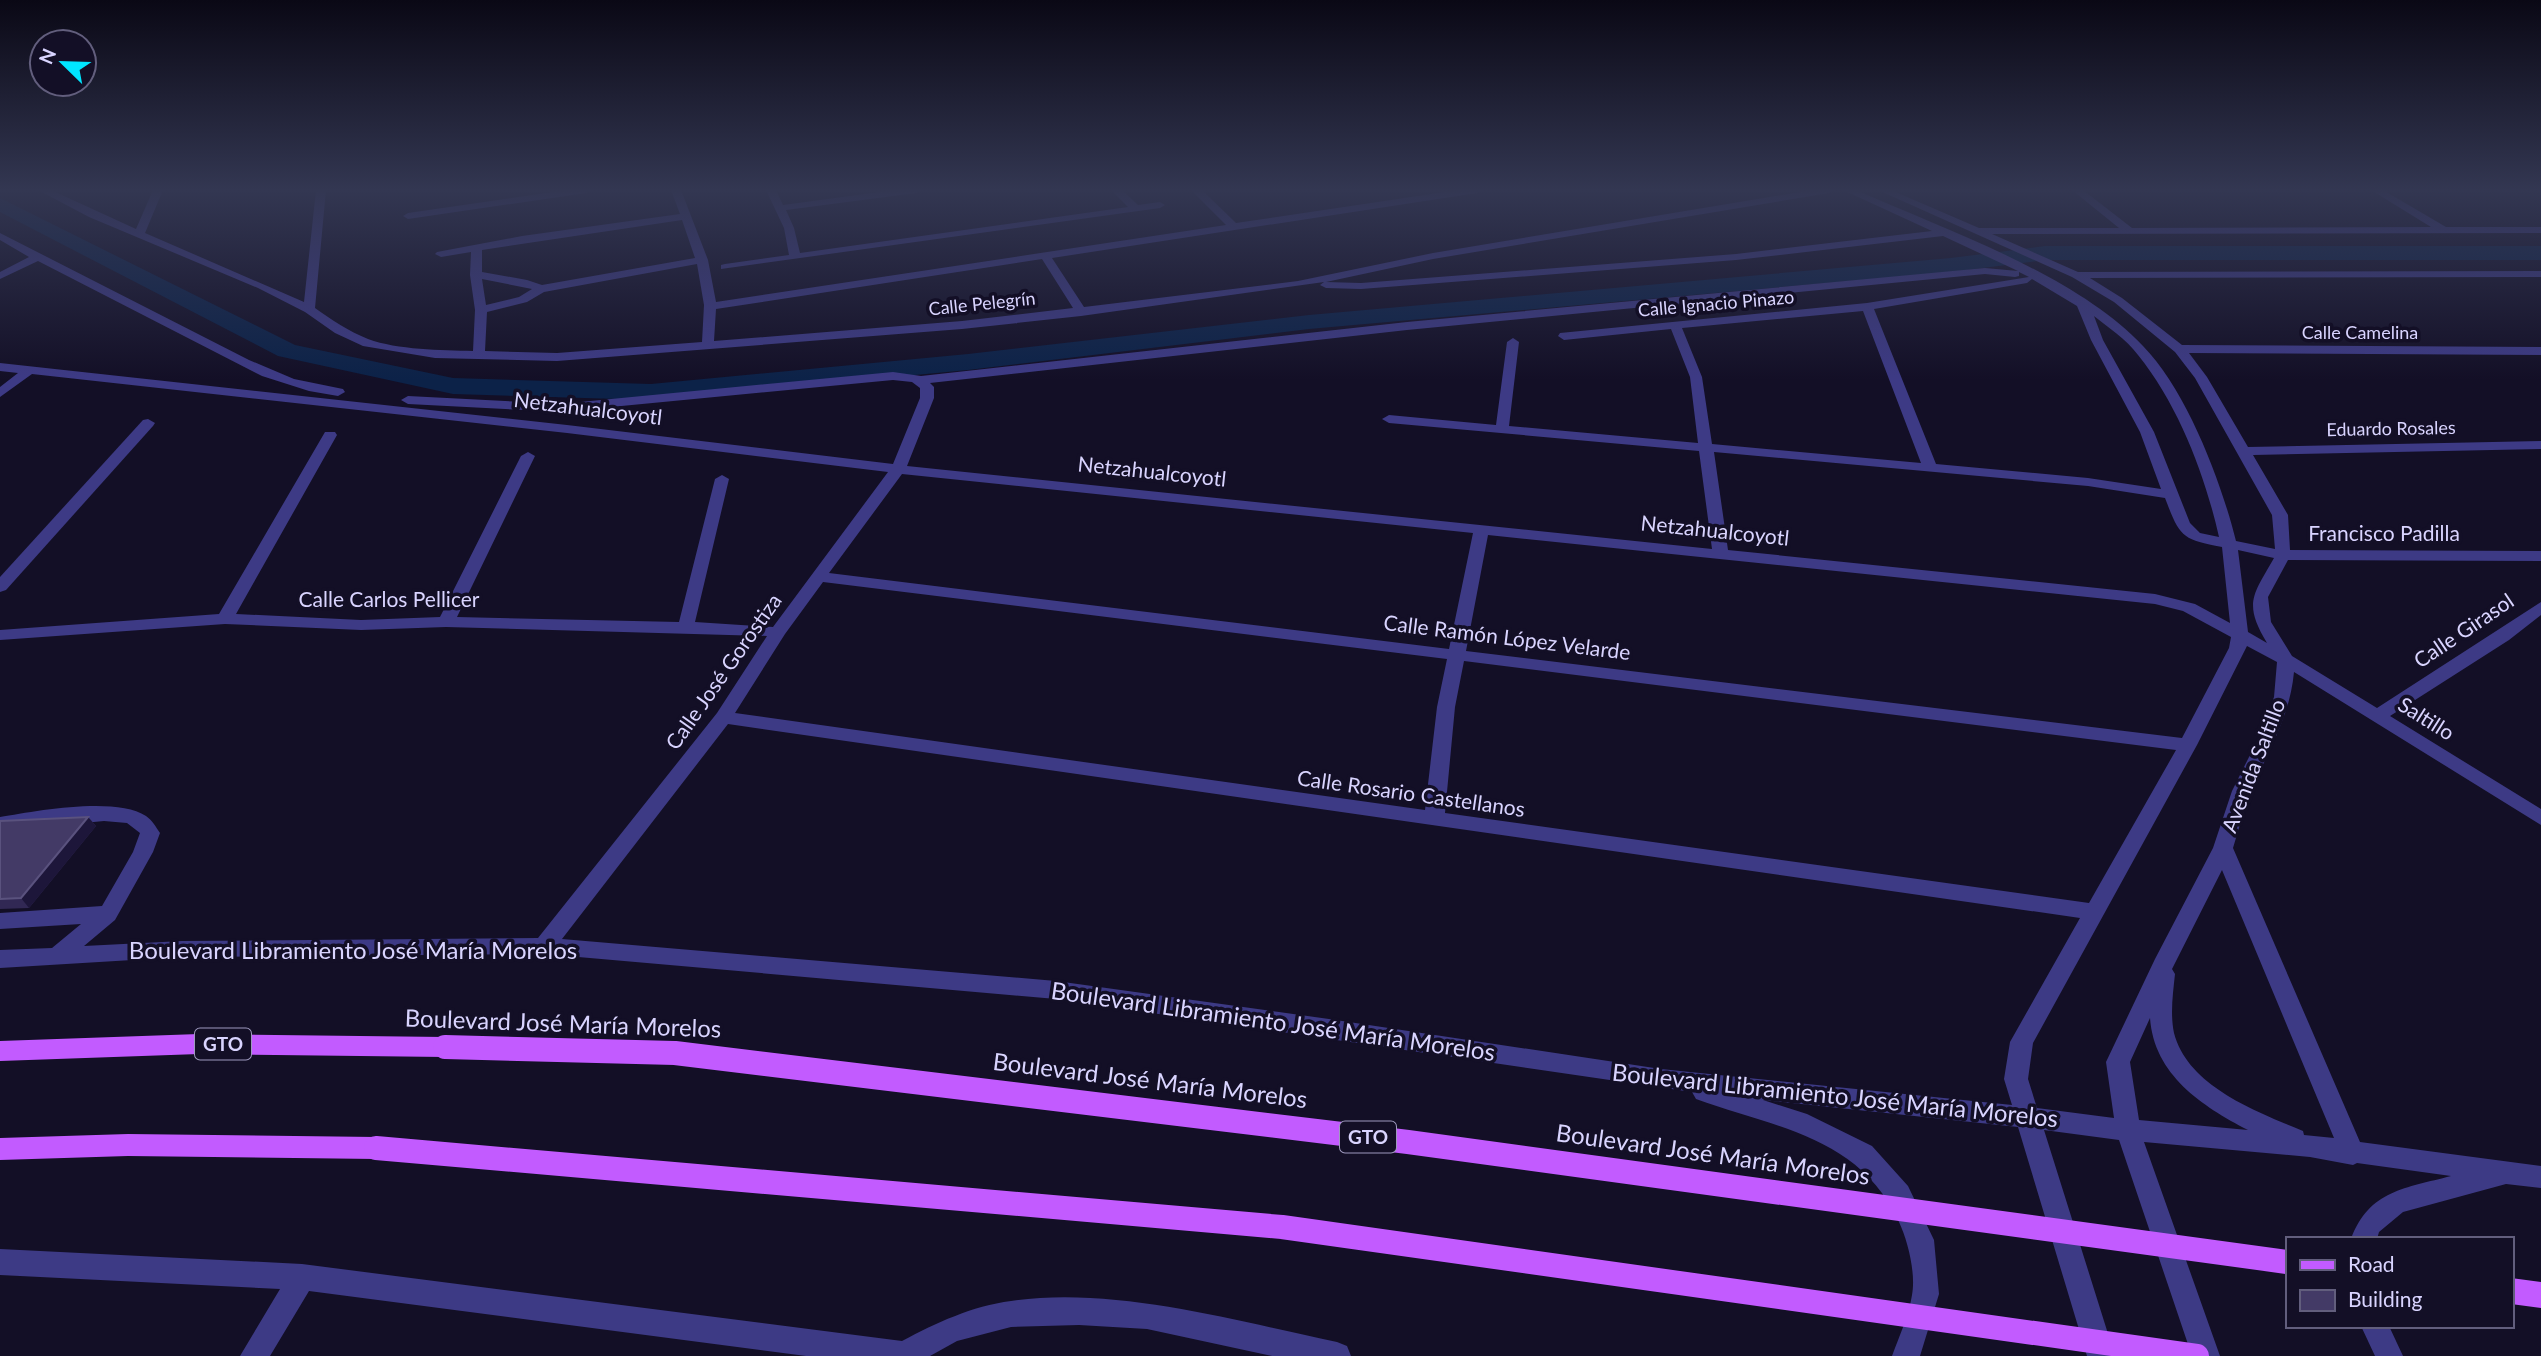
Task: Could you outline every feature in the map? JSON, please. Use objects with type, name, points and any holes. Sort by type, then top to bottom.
[{"type":"main road","name":"Boulevard José María Morelos","points":[[0,1051],[199,1044],[445,1047],[688,1055],[1408,1142],[2286,1262]]},
{"type":"main road","points":[[0,1149],[128,1145],[376,1148],[1282,1227],[2197,1356]]},
{"type":"main road","points":[[2513,1291],[2541,1295]]},
{"type":"street","points":[[28,253],[263,372],[299,385],[331,392],[439,402],[580,406],[893,376],[922,380],[1407,326],[1984,271],[2042,269]]},
{"type":"street","name":"Calle Pelegrín","points":[[183,253],[262,286],[309,309],[339,330],[367,343],[423,353],[479,356],[590,356],[708,343],[962,325],[1298,284],[1449,253]]},
{"type":"street","points":[[309,309],[315,253]]},
{"type":"street","points":[[477,253],[476,275],[481,310],[479,356]]},
{"type":"street","points":[[699,253],[710,306],[706,337],[708,343]]},
{"type":"street","points":[[725,267],[821,253]]},
{"type":"street","points":[[710,306],[1064,253]]},
{"type":"street","points":[[1298,284],[1361,286],[1768,253]]},
{"type":"street","points":[[1985,253],[2005,263],[2076,275],[2541,274]]},
{"type":"street","points":[[2017,253],[2042,269],[2082,305],[2127,335],[2169,390],[2218,500],[2229,544],[2240,635],[2238,648],[2223,681],[2022,1042],[2016,1079],[2101,1356]]},
{"type":"street","points":[[1046,256],[1081,312]]},
{"type":"street","points":[[0,276],[36,258]]},
{"type":"street","points":[[481,310],[523,300],[541,289],[702,260]]},
{"type":"street","name":"Calle Ignacio Pinazo","points":[[1564,336],[1867,307],[2042,269]]},
{"type":"street","points":[[476,275],[527,283],[541,289]]},
{"type":"street","points":[[2076,275],[2118,300],[2179,349],[2201,377],[2280,515],[2283,555],[2260,597],[2263,622],[2286,660]]},
{"type":"street","name":"Francisco Padilla","points":[[2082,305],[2097,340],[2147,432],[2183,525],[2195,537],[2283,555],[2541,555]]},
{"type":"street","points":[[1867,307],[1908,403],[1930,467]]},
{"type":"street","points":[[1675,325],[1696,377],[1721,556]]},
{"type":"street","points":[[1502,429],[1513,342]]},
{"type":"street","name":"Calle Camelina","points":[[2179,349],[2541,351]]},
{"type":"street","name":"Netzahualcoyotl","points":[[0,367],[898,468],[1482,528],[1721,556],[2155,599],[2189,607],[2286,660]]},
{"type":"street","points":[[0,393],[29,370]]},
{"type":"street","name":"Calle José Gorostiza","points":[[544,946],[723,717],[778,632],[898,468],[927,398],[927,387],[922,380]]},
{"type":"street","points":[[1389,419],[2088,482],[2171,495]]},
{"type":"street","points":[[0,587],[148,422]]},
{"type":"street","points":[[225,619],[330,435]]},
{"type":"street","name":"Eduardo Rosales","points":[[2243,452],[2541,445]]},
{"type":"street","points":[[446,622],[528,456]]},
{"type":"street","points":[[686,627],[722,479]]},
{"type":"street","points":[[1433,820],[1446,707],[1482,528]]},
{"type":"street","name":"Calle Ramón López Velarde","points":[[820,577],[2188,745]]},
{"type":"street","name":"Calle Girasol","points":[[2377,716],[2503,636],[2541,607]]},
{"type":"street","name":"Calle Carlos Pellicer","points":[[0,635],[225,619],[361,625],[446,622],[686,627],[778,632]]},
{"type":"street","name":"Saltillo","points":[[2286,660],[2541,818]]},
{"type":"street","name":"Avenida Saltillo","points":[[2206,1356],[2128,1130],[2118,1062],[2166,959],[2223,848],[2242,791],[2271,731],[2283,697],[2286,660]]},
{"type":"street","name":"Calle Rosario Castellanos","points":[[723,717],[2093,912]]},
{"type":"street","points":[[0,824],[111,814],[131,817],[145,824],[150,833],[143,852],[108,914],[59,954]]},
{"type":"street","points":[[2223,848],[2353,1154]]},
{"type":"street","points":[[0,921],[108,914]]},
{"type":"street","name":"Boulevard Libramiento José María Morelos","points":[[0,958],[182,949],[544,946],[1056,990],[1329,1028],[1661,1079],[2128,1130],[2310,1146],[2353,1154],[2541,1177]]},
{"type":"street","points":[[2166,959],[2160,1008],[2163,1035],[2171,1058],[2191,1080],[2246,1118],[2310,1146]]},
{"type":"street","points":[[1661,1079],[1798,1121],[1836,1138],[1863,1154],[1899,1194],[1921,1240],[1926,1294],[1906,1356]]},
{"type":"street","points":[[2365,1237],[2369,1225],[2396,1202],[2508,1173]]},
{"type":"street","points":[[0,1262],[302,1277],[908,1355],[953,1329],[1011,1314],[1079,1312],[1147,1316],[1337,1356]]},
{"type":"street","points":[[254,1356],[302,1277]]},
{"type":"street","points":[[2376,1328],[2389,1356]]},
{"type":"building","points":[[88,817],[21,898],[0,899],[0,821]]},
{"type":"waterway","points":[[96,253],[287,351],[453,386],[651,392],[968,362],[1309,322],[1951,265],[2043,253]]}]
